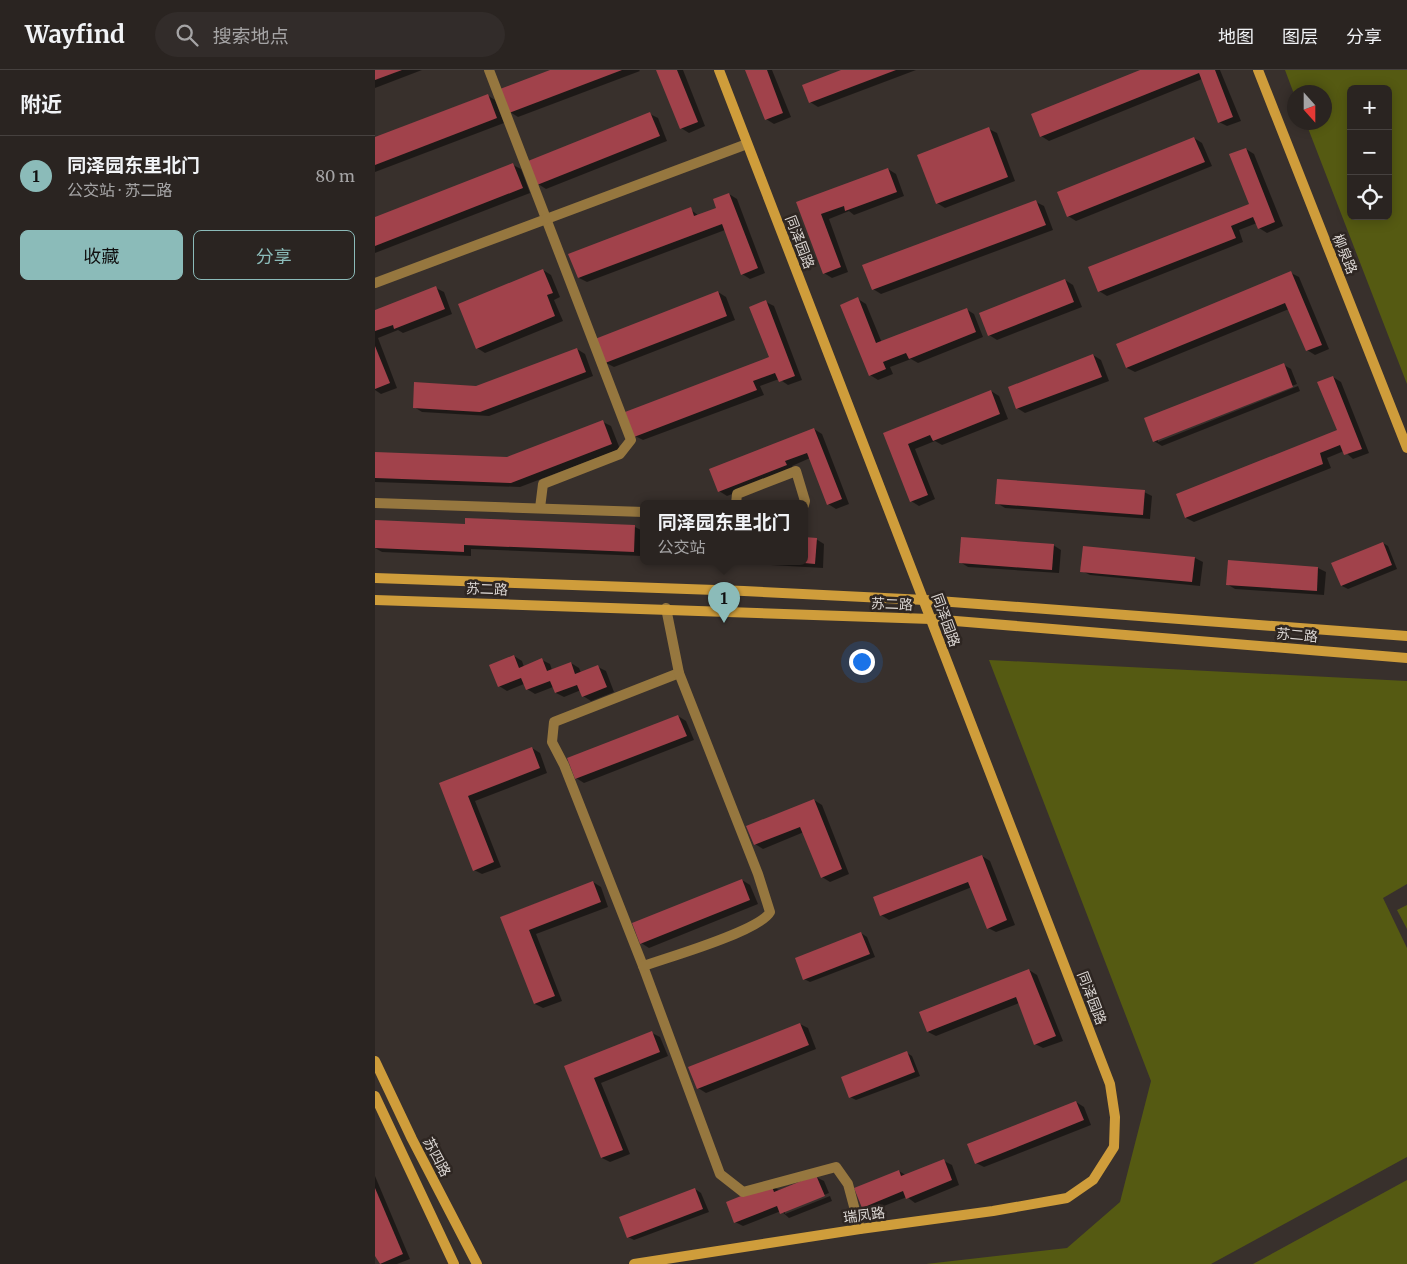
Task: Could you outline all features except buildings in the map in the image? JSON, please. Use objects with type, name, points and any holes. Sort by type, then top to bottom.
[{"type":"street","points":[[489,70],[631,440],[620,454],[543,484],[540,508]]},
{"type":"street","name":"同泽园路","points":[[719,70],[925,600],[1110,1084],[1115,1117],[1114,1147],[1093,1180]]},
{"type":"street","name":"柳泉路","points":[[1258,70],[1407,448]]},
{"type":"street","points":[[375,283],[747,144]]},
{"type":"street","points":[[736,500],[737,494],[796,471],[805,500]]},
{"type":"street","points":[[375,503],[640,512]]},
{"type":"street","name":"苏二路","points":[[375,578],[743,591],[925,600],[1407,636]]},
{"type":"street","name":"苏二路","points":[[375,600],[666,608],[931,619],[1407,658]]},
{"type":"street","points":[[643,966],[747,929],[767,918],[770,912],[758,874],[679,673],[666,608]]},
{"type":"street","points":[[679,673],[555,722],[552,742],[564,765],[643,966],[720,1174],[743,1192],[836,1167],[848,1184],[860,1229]]},
{"type":"street","name":"苏四路","points":[[375,1061],[412,1139],[477,1264]]},
{"type":"street","points":[[375,1096],[454,1264]]},
{"type":"street","name":"瑞凤路","points":[[634,1264],[860,1229],[993,1211],[1067,1198],[1093,1180]]},
{"type":"green space","points":[[1285,70],[1407,70],[1407,384],[1309,130],[1332,130],[1332,85],[1291,85]]},
{"type":"green space","points":[[989,660],[1407,681],[1407,884],[1383,898],[1407,948],[1407,1157],[1211,1264],[926,1264],[1067,1248],[1120,1202],[1151,1081]]},
{"type":"green space","points":[[1407,905],[1407,929],[1397,910]]},
{"type":"green space","points":[[1407,1180],[1407,1264],[1253,1264]]},
{"type":"place","name":"同泽园东里北门","points":[[724,623]]}]
